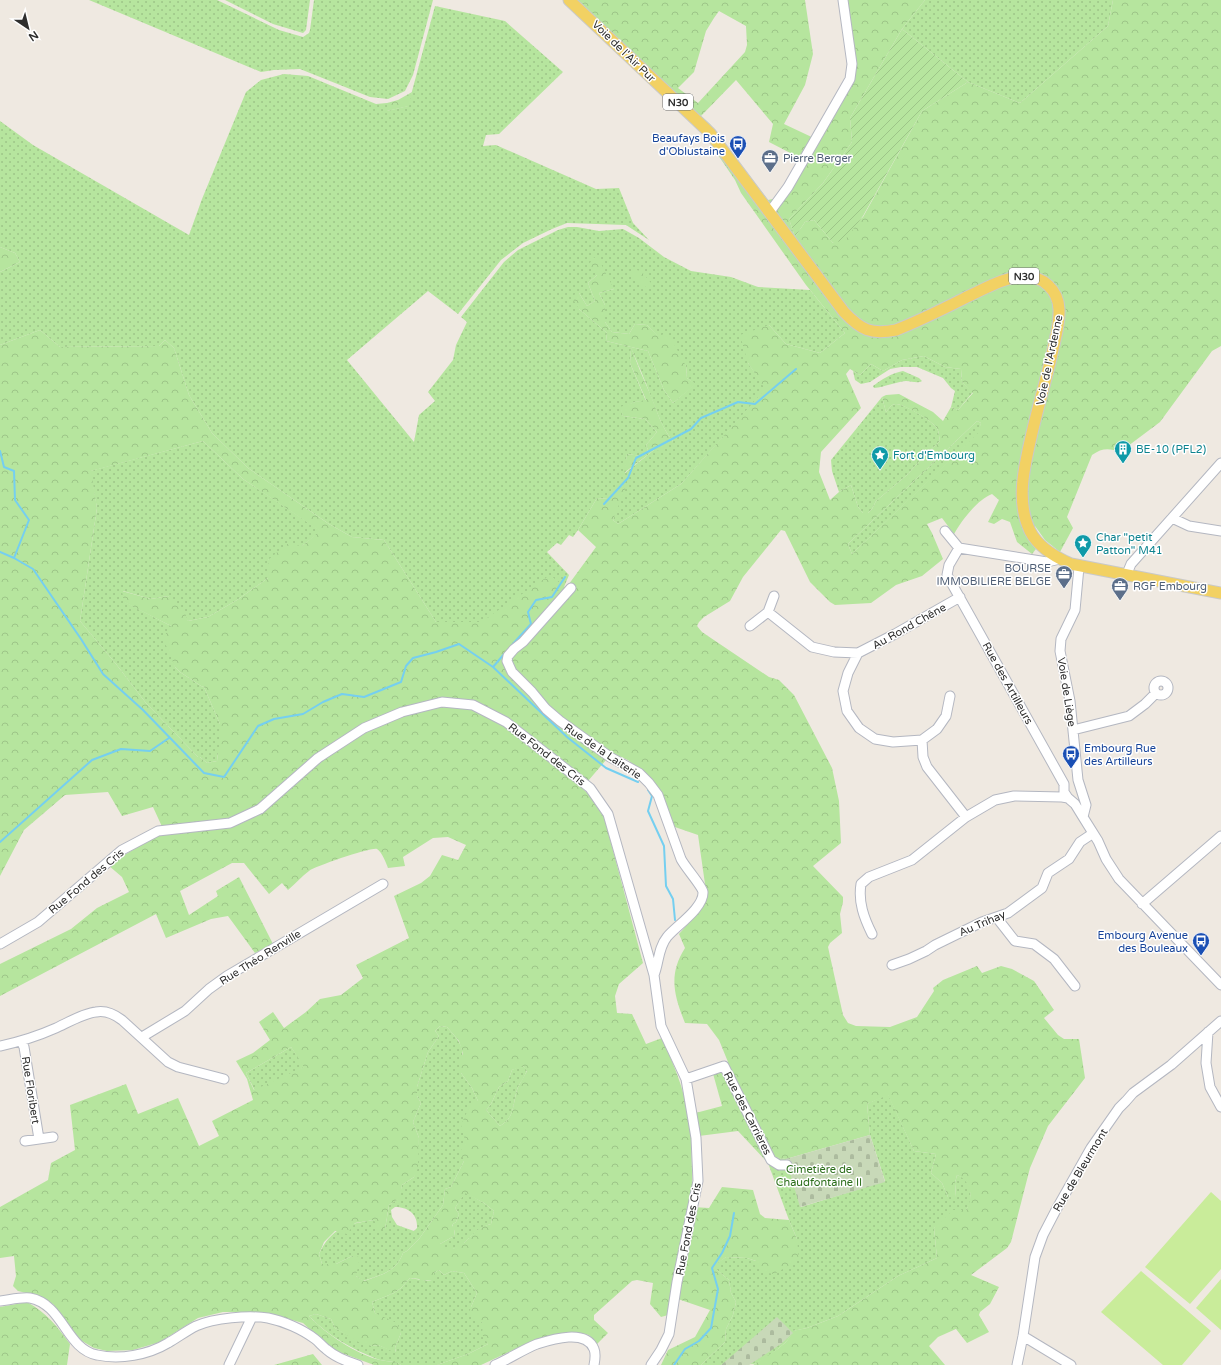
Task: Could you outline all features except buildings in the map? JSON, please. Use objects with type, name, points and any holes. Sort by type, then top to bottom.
[{"type":"main road","name":"Voie de l'Air Pur","points":[[570,0],[710,133],[769,213]]},
{"type":"main road","name":"Voie de l'Ardenne","points":[[769,213],[844,312],[852,321],[866,330],[883,332],[896,330],[988,287],[1010,279],[1024,276],[1036,278],[1045,282],[1053,289],[1060,310],[1058,327],[1026,461],[1022,487],[1022,502],[1026,519],[1034,538],[1048,552],[1060,559],[1078,566],[1221,593]]},
{"type":"street","points":[[769,213],[788,187],[850,79],[852,64],[843,0]]},
{"type":"street","points":[[1126,576],[1131,564],[1221,463]]},
{"type":"street","points":[[1172,518],[1189,526],[1221,531]]},
{"type":"street","points":[[945,531],[959,548],[1047,562],[1060,559]]},
{"type":"street","name":"Rue des Artilleurs","points":[[959,548],[949,565],[947,575],[1064,784],[1064,792],[1075,804],[1083,817]]},
{"type":"street","name":"Voie de Liège","points":[[1078,566],[1075,610],[1061,639],[1060,647],[1070,701],[1078,780],[1086,805],[1083,817],[1113,872],[1221,985]]},
{"type":"street","name":"Rue de la Laiterie","points":[[571,588],[523,642],[514,649],[508,656],[507,661],[512,672],[546,709],[610,757],[639,773],[648,783],[658,795],[686,869],[702,888],[703,894],[699,903],[683,923],[667,937],[662,945],[654,975]]},
{"type":"street","points":[[750,626],[768,612],[774,596]]},
{"type":"street","name":"Au Rond Chêne","points":[[768,612],[812,647],[834,652],[858,653],[960,597]]},
{"type":"street","name":"Au Rond Chêne","points":[[858,653],[848,673],[843,692],[847,711],[859,728],[875,739],[893,742],[922,740]]},
{"type":"street","points":[[1073,730],[1129,716],[1145,704],[1156,693]]},
{"type":"street","points":[[950,696],[946,716],[937,729],[922,740],[922,757],[927,767],[966,817]]},
{"type":"street","name":"Rue Fond des Cris","points":[[0,944],[38,922],[122,850],[158,831],[230,823],[260,809],[318,758],[364,728],[402,712],[442,702],[473,705],[506,722],[590,788],[608,814],[654,975],[661,1026],[686,1079],[696,1138],[698,1181],[677,1282],[669,1334],[651,1365]]},
{"type":"street","points":[[872,934],[866,921],[859,895],[861,884],[869,877],[912,860],[966,817],[995,800],[1014,796],[1068,798]]},
{"type":"street","name":"Au Trihay","points":[[892,964],[910,960],[926,952],[934,945],[973,926],[1008,913],[1042,888],[1048,873],[1069,859],[1080,842],[1092,834]]},
{"type":"street","points":[[1142,904],[1221,836]]},
{"type":"street","name":"Rue Théo Renville","points":[[142,1037],[185,1011],[227,976],[383,884]]},
{"type":"street","points":[[997,918],[1015,941],[1034,944],[1054,959],[1075,986]]},
{"type":"street","points":[[0,1046],[21,1041],[50,1031],[92,1012],[103,1011],[115,1015],[122,1020],[168,1062],[178,1067],[224,1079]]},
{"type":"street","name":"Rue de Bleurmont","points":[[1017,1365],[1035,1257],[1043,1235],[1091,1148],[1119,1108],[1133,1093],[1171,1065],[1221,1021]]},
{"type":"street","points":[[1208,1032],[1206,1063],[1210,1087],[1221,1107]]},
{"type":"street","name":"Rue Floribert","points":[[21,1041],[24,1047],[39,1139]]},
{"type":"street","name":"Rue des Carrières","points":[[686,1079],[724,1066],[771,1160],[779,1165],[787,1165]]},
{"type":"street","name":"Rue Floribert","points":[[25,1141],[53,1137]]},
{"type":"street","points":[[0,1301],[30,1298],[40,1302],[56,1315],[73,1339],[91,1354],[104,1356],[133,1356],[166,1344],[198,1325],[225,1319],[252,1317],[268,1318],[297,1329],[314,1338],[327,1350],[358,1365]]},
{"type":"street","points":[[229,1365],[252,1317]]},
{"type":"street","points":[[1023,1336],[1071,1365]]},
{"type":"street","points":[[495,1365],[536,1345],[569,1337],[581,1338],[588,1341],[595,1352],[594,1365]]},
{"type":"green space","points":[[89,0],[217,0],[279,30],[303,37],[309,33],[310,30],[314,0],[433,0],[413,75],[405,91],[388,99],[370,97],[300,69],[261,72]]},
{"type":"green space","points":[[225,0],[310,0],[306,30],[303,33],[273,24]]},
{"type":"green space","points":[[575,0],[805,0],[813,54],[805,85],[784,124],[818,140],[854,78],[856,69],[846,0],[925,0],[902,29],[850,118],[852,142],[823,183],[789,219],[795,237],[805,222],[814,220],[833,243],[863,217],[922,111],[968,82],[1020,103],[1108,26],[1113,0],[1221,0],[1221,346],[1212,351],[1160,422],[1120,452],[1106,449],[1092,455],[1067,517],[1073,528],[1060,552],[1045,540],[1035,526],[1025,533],[1036,549],[1032,554],[1017,542],[1010,522],[1002,519],[994,524],[988,522],[999,500],[992,494],[975,506],[954,534],[942,518],[927,524],[943,559],[922,576],[896,585],[871,603],[835,605],[810,582],[785,531],[781,530],[743,577],[730,601],[704,617],[697,626],[702,632],[769,677],[779,680],[794,695],[832,768],[839,801],[841,843],[813,866],[843,897],[840,914],[842,933],[830,943],[828,947],[843,1015],[848,1023],[856,1026],[890,1027],[917,1017],[934,991],[933,988],[943,980],[977,966],[982,973],[1001,966],[1012,969],[1034,981],[1054,1010],[1044,1018],[1058,1035],[1064,1039],[1079,1039],[1085,1078],[1048,1126],[1030,1168],[1011,1242],[1007,1248],[971,1275],[999,1287],[990,1304],[980,1312],[979,1315],[989,1332],[967,1343],[956,1329],[938,1337],[929,1346],[945,1365],[753,1365],[782,1346],[787,1341],[792,1331],[807,1328],[838,1316],[898,1276],[937,1258],[934,1228],[953,1210],[966,1210],[970,1200],[970,1190],[968,1185],[957,1175],[955,1183],[956,1197],[948,1197],[942,1183],[931,1173],[936,1154],[914,1151],[888,1095],[867,1104],[870,1135],[786,1159],[773,1157],[768,1163],[738,1131],[691,1137],[693,1207],[709,1208],[722,1187],[753,1190],[760,1214],[765,1218],[789,1220],[797,1239],[799,1260],[774,1274],[762,1272],[756,1261],[747,1258],[726,1257],[718,1263],[717,1270],[729,1280],[731,1293],[736,1302],[733,1315],[726,1329],[725,1342],[701,1365],[661,1365],[668,1350],[695,1337],[710,1310],[675,1298],[668,1315],[661,1317],[650,1304],[653,1283],[637,1280],[632,1281],[594,1315],[594,1320],[608,1333],[597,1344],[589,1335],[580,1333],[560,1334],[535,1340],[481,1365],[437,1365],[468,1354],[488,1344],[482,1334],[483,1323],[468,1315],[477,1293],[464,1273],[452,1271],[444,1275],[439,1270],[434,1273],[435,1280],[421,1281],[419,1279],[410,1278],[394,1293],[372,1302],[375,1313],[397,1323],[401,1333],[395,1348],[396,1353],[378,1345],[372,1346],[360,1343],[335,1328],[331,1319],[316,1314],[309,1316],[324,1330],[351,1348],[371,1357],[383,1361],[396,1362],[401,1365],[374,1365],[331,1349],[303,1323],[262,1312],[223,1312],[198,1318],[160,1342],[133,1350],[107,1351],[94,1348],[77,1338],[53,1304],[18,1291],[13,1286],[16,1276],[14,1256],[0,1258],[0,1207],[48,1180],[51,1163],[75,1150],[70,1105],[126,1084],[138,1114],[178,1098],[199,1146],[219,1136],[212,1121],[253,1100],[247,1079],[236,1061],[253,1053],[270,1040],[259,1022],[273,1012],[284,1028],[306,1012],[320,999],[341,995],[363,978],[356,965],[409,938],[394,896],[421,883],[430,876],[442,855],[458,860],[466,845],[448,837],[433,838],[403,857],[405,866],[388,868],[379,850],[373,849],[343,857],[322,865],[306,873],[288,890],[282,883],[269,894],[244,863],[232,863],[180,891],[189,915],[218,896],[216,891],[239,877],[273,944],[255,953],[228,916],[211,919],[166,938],[156,914],[0,996],[0,964],[71,929],[97,908],[129,892],[122,877],[108,865],[164,831],[153,807],[122,816],[108,792],[65,795],[24,830],[0,876],[0,345],[40,330],[60,347],[159,346],[165,340],[174,348],[189,395],[212,433],[248,468],[329,524],[352,537],[384,540],[436,622],[481,622],[550,575],[566,588],[596,547],[578,530],[597,498],[608,499],[623,481],[627,484],[613,520],[618,524],[681,484],[765,389],[748,363],[740,335],[769,325],[786,344],[820,353],[845,333],[806,285],[741,193],[735,180],[705,136]],"holes":[[[719,11],[746,26],[747,45],[745,52],[698,103],[678,88],[694,72],[706,31]],[[736,80],[773,124],[769,142],[800,158],[777,198],[768,200],[710,124],[701,116]],[[924,356],[945,367],[961,369],[962,382],[973,393],[958,410],[951,407],[943,421],[933,412],[899,394],[886,395],[882,397],[886,412],[891,406],[896,404],[918,413],[930,421],[937,428],[940,441],[907,475],[876,501],[868,513],[863,513],[858,507],[851,485],[839,492],[830,500],[819,472],[821,452],[861,408],[846,374],[850,369],[860,375],[871,364],[883,371],[902,360]],[[977,421],[981,423],[978,433],[852,554],[848,544]],[[203,441],[243,479],[320,531],[302,546],[287,544],[268,560],[268,578],[237,600],[208,617],[188,621],[184,610],[168,596],[151,599],[122,591],[124,602],[171,626],[163,638],[175,667],[180,672],[204,687],[220,724],[220,753],[218,753],[217,761],[207,763],[198,757],[146,703],[80,621],[97,508],[91,471]],[[612,753],[628,760],[649,778],[672,826],[698,835],[707,898],[695,916],[679,934],[685,948],[676,967],[674,985],[685,1023],[707,1024],[719,1040],[728,1062],[724,1066],[712,1070],[722,1106],[688,1115],[681,1085],[662,1038],[646,1044],[632,1014],[617,1013],[615,996],[619,984],[643,963],[602,809],[582,788]],[[440,1026],[447,1027],[459,1041],[463,1054],[459,1060],[461,1073],[472,1088],[478,1101],[472,1101],[461,1125],[466,1144],[460,1151],[464,1161],[451,1187],[445,1189],[443,1205],[419,1239],[403,1253],[392,1269],[382,1275],[364,1281],[356,1276],[360,1257],[352,1256],[336,1264],[322,1264],[319,1254],[324,1242],[335,1231],[347,1234],[355,1223],[374,1220],[378,1229],[385,1229],[389,1205],[400,1198],[402,1185],[414,1177],[418,1168],[419,1138],[413,1122],[421,1103],[417,1096],[417,1087],[428,1052],[439,1036],[435,1031]],[[291,1047],[304,1067],[254,1090],[246,1073]],[[523,1066],[527,1071],[518,1087],[511,1114],[509,1118],[500,1126],[486,1110],[491,1104],[499,1087],[508,1081],[512,1070]],[[465,1193],[484,1203],[494,1211],[491,1224],[476,1231],[465,1242],[453,1249],[440,1249],[440,1244],[454,1236],[455,1229],[452,1226],[456,1222],[459,1214],[455,1208]]]},
{"type":"green space","points":[[925,0],[1113,0],[1108,26],[1020,103],[968,82],[902,29]]},
{"type":"green space","points":[[435,6],[505,21],[563,72],[499,134],[486,135],[483,146],[496,145],[596,189],[619,188],[633,223],[649,240],[626,225],[567,223],[523,243],[501,260],[458,314],[428,291],[347,360],[414,442],[419,415],[435,401],[428,392],[453,360],[456,345],[467,322],[461,317],[504,262],[518,250],[558,230],[568,227],[599,231],[623,229],[639,238],[664,257],[691,271],[731,277],[758,287],[810,290],[845,333],[820,353],[786,344],[769,325],[748,363],[766,389],[681,484],[618,524],[613,520],[623,482],[608,499],[597,498],[573,537],[569,535],[561,545],[557,543],[547,552],[569,575],[564,587],[550,576],[481,623],[436,622],[384,540],[352,537],[329,524],[248,468],[212,433],[189,395],[174,348],[165,340],[159,346],[60,347],[40,330],[0,345],[0,272],[20,262],[15,253],[0,247],[0,121],[33,145],[189,235],[202,199],[246,92],[261,80],[284,74],[308,76],[376,104],[387,103],[387,111],[408,106]],"holes":[[[597,275],[614,289],[599,293],[605,305],[605,322],[612,332],[629,334],[635,324],[647,325],[686,366],[687,378],[695,384],[673,403],[664,390],[648,351],[606,341],[607,333],[579,309],[579,293],[587,306],[595,301],[588,283]],[[631,348],[660,420],[673,441],[654,450],[625,473],[627,454],[641,456],[648,450],[646,445],[657,432],[645,419],[623,416],[621,408],[635,402],[646,401],[630,363]]]},
{"type":"green space","points":[[902,29],[968,82],[922,111],[863,216],[845,240],[833,243],[814,220],[805,222],[795,237],[789,219],[823,183],[852,142],[850,118]]},
{"type":"green space","points":[[412,92],[409,106],[387,111],[387,103],[398,100]]},
{"type":"green space","points":[[0,247],[15,253],[20,262],[0,272]]},
{"type":"green space","points":[[593,257],[599,260],[614,289],[599,293],[605,305],[605,322],[612,332],[629,334],[635,324],[647,325],[658,336],[668,333],[686,366],[687,378],[696,384],[673,403],[664,390],[648,351],[606,341],[607,333],[579,309],[571,296],[579,293],[587,306],[595,301],[588,283],[597,275],[589,265]]},
{"type":"green space","points":[[632,269],[641,271],[651,283],[647,288],[630,274]]},
{"type":"green space","points":[[631,347],[660,420],[673,441],[660,451],[654,450],[624,473],[627,454],[642,456],[648,450],[646,445],[657,432],[645,419],[623,416],[620,407],[646,400],[630,363]]},
{"type":"green space","points":[[924,356],[945,367],[961,369],[962,382],[973,392],[958,410],[951,407],[955,391],[943,378],[917,367],[890,369],[870,382],[861,384],[855,380],[853,371],[860,375],[871,364],[883,371],[902,360]]},
{"type":"green space","points":[[903,371],[919,378],[922,381],[906,381],[874,388],[873,386],[884,379],[895,373]]},
{"type":"green space","points":[[882,397],[886,412],[891,406],[896,404],[918,413],[930,421],[937,428],[940,441],[907,475],[876,501],[868,513],[863,513],[858,507],[851,485],[839,492],[832,471],[831,460]]},
{"type":"green space","points":[[977,421],[981,423],[979,433],[852,554],[848,544]]},
{"type":"green space","points":[[203,441],[243,479],[321,531],[302,546],[268,560],[268,578],[237,600],[208,617],[188,621],[168,596],[151,599],[123,591],[125,602],[171,626],[175,667],[180,672],[204,687],[220,724],[220,753],[218,753],[217,761],[207,763],[198,757],[146,703],[80,621],[97,508],[90,471]]},
{"type":"green space","points":[[440,1026],[447,1027],[460,1043],[462,1048],[461,1073],[472,1088],[478,1101],[466,1144],[464,1161],[451,1187],[445,1189],[443,1205],[419,1239],[403,1253],[392,1269],[382,1275],[363,1281],[356,1276],[352,1256],[336,1264],[322,1264],[319,1254],[329,1238],[341,1229],[348,1226],[374,1220],[385,1229],[389,1205],[399,1198],[402,1185],[414,1177],[419,1138],[413,1122],[421,1103],[417,1096],[417,1087],[428,1052],[439,1036],[435,1031]],"holes":[[[395,1207],[408,1210],[414,1215],[417,1223],[417,1228],[414,1231],[397,1225],[392,1217],[391,1210]]]},
{"type":"green space","points":[[291,1047],[305,1067],[255,1091],[246,1073]]},
{"type":"green space","points":[[522,1065],[527,1070],[518,1087],[513,1109],[509,1118],[500,1126],[486,1110],[491,1104],[499,1087],[508,1081],[512,1070]]},
{"type":"green space","points":[[888,1094],[914,1151],[936,1154],[931,1173],[942,1183],[948,1197],[956,1197],[955,1183],[957,1175],[964,1178],[970,1187],[971,1202],[966,1210],[934,1228],[937,1258],[898,1276],[838,1316],[807,1328],[793,1331],[783,1345],[770,1355],[754,1364],[701,1365],[725,1342],[726,1329],[733,1315],[736,1302],[731,1293],[729,1280],[717,1270],[717,1263],[726,1257],[747,1258],[756,1261],[797,1239],[768,1163],[773,1157],[786,1159],[801,1207],[885,1181],[870,1135],[867,1104]]},
{"type":"green space","name":"Cimetière de Chaudfontaine II","points":[[870,1135],[885,1182],[800,1207],[786,1159]]},
{"type":"green space","points":[[465,1192],[484,1203],[494,1211],[491,1224],[479,1229],[458,1247],[440,1250],[440,1244],[454,1236],[455,1230],[452,1227],[459,1214],[455,1208]]},
{"type":"green space","points":[[1211,1192],[1221,1201],[1221,1269],[1190,1304],[1145,1267]]},
{"type":"green space","points":[[439,1270],[444,1275],[452,1271],[464,1273],[477,1293],[471,1307],[483,1323],[488,1344],[468,1354],[437,1365],[401,1365],[395,1362],[377,1359],[358,1351],[332,1336],[309,1316],[316,1314],[331,1319],[335,1328],[346,1334],[372,1346],[378,1345],[396,1352],[395,1348],[401,1333],[375,1313],[372,1302],[394,1293],[410,1278],[427,1281],[432,1280],[434,1273]]},
{"type":"green space","points":[[1141,1271],[1211,1331],[1182,1365],[1163,1365],[1101,1312]]},
{"type":"green space","points":[[1221,1279],[1221,1330],[1196,1308]]},
{"type":"green space","points":[[27,1302],[51,1320],[70,1344],[67,1365],[0,1365],[0,1307]]},
{"type":"green space","points":[[777,1317],[793,1333],[781,1344],[749,1365],[721,1365]]},
{"type":"green space","points":[[313,1354],[322,1365],[274,1365]]},
{"type":"waterway","points":[[604,504],[628,478],[636,458],[691,429],[701,418],[738,402],[755,404],[796,369]]},
{"type":"waterway","points":[[0,451],[4,467],[14,471],[15,500],[29,520],[14,558],[33,569],[103,674],[143,710],[204,773],[224,777],[258,726],[274,719],[303,714],[323,702],[342,694],[364,697],[401,682],[406,666],[413,658],[459,644],[493,667],[567,737],[606,768],[638,782]]},
{"type":"waterway","points":[[0,552],[14,558]]},
{"type":"waterway","points":[[511,646],[531,624],[528,612],[536,600],[552,597],[565,577]]},
{"type":"waterway","points":[[493,667],[505,653]]},
{"type":"waterway","points":[[0,842],[92,760],[121,749],[150,751],[169,738]]},
{"type":"waterway","points":[[648,790],[652,796],[648,811],[664,846],[666,886],[673,899],[675,920]]},
{"type":"waterway","points":[[674,1365],[685,1349],[699,1341],[711,1328],[718,1289],[712,1268],[722,1253],[730,1236],[734,1213]]},
{"type":"place","name":"Beaufays Bois d'Oblustaine","points":[[738,159]]},
{"type":"place","name":"Pierre Berger","points":[[770,173]]},
{"type":"place","name":"BE-10 (PFL2)","points":[[1123,464]]},
{"type":"place","name":"Fort d'Embourg","points":[[880,470]]},
{"type":"place","name":"Char \"petit Patton\" M41","points":[[1083,558]]},
{"type":"place","name":"BOURSE IMMOBILIERE BELGE","points":[[1064,589]]},
{"type":"place","name":"RGF Embourg","points":[[1120,601]]},
{"type":"place","name":"Embourg Rue des Artilleurs","points":[[1071,769]]},
{"type":"place","name":"Embourg Avenue des Bouleaux","points":[[1201,956]]}]
